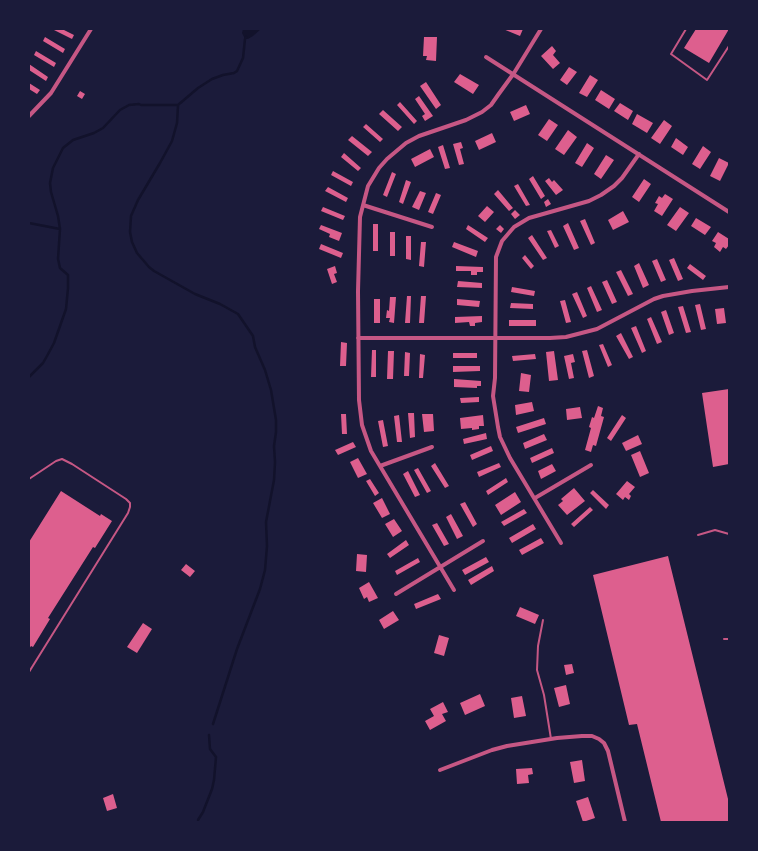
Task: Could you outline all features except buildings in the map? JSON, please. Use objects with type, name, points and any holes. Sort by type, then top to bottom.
[{"type":"street","points":[[29,116],[51,93],[91,29]]},
{"type":"street","points":[[454,590],[371,451],[359,412],[358,338],[360,217],[365,195],[372,179],[379,168],[396,150],[419,136],[466,120],[482,112],[491,105],[514,73],[541,29]]},
{"type":"street","points":[[486,57],[514,73],[729,212]]},
{"type":"street","points":[[561,543],[510,458],[500,437],[493,396],[496,257],[502,241],[514,227],[529,218],[590,201],[601,195],[622,178],[638,154]]},
{"type":"street","points":[[363,205],[432,227]]},
{"type":"street","points":[[358,338],[550,338],[583,333],[597,329],[654,299],[663,296],[729,287]]},
{"type":"street","points":[[380,466],[432,447]]},
{"type":"street","points":[[535,498],[591,465]]},
{"type":"street","points":[[396,594],[483,541]]},
{"type":"street","points":[[440,770],[492,750],[524,742],[589,736],[596,737],[604,743],[608,751],[625,822]]},
{"type":"lane","points":[[686,29],[671,54],[707,80],[729,46]]},
{"type":"lane","points":[[29,479],[62,459],[72,464],[130,503],[128,513],[29,672]]},
{"type":"lane","points":[[698,535],[715,530],[729,534]]},
{"type":"lane","points":[[543,620],[538,646],[537,670],[544,695],[551,739]]},
{"type":"lane","points":[[724,640],[729,639]]},
{"type":"shaded area","points":[[243,29],[261,29],[253,36],[245,39],[242,33]]},
{"type":"waterway","points":[[29,377],[43,363],[47,356],[54,343],[66,309],[68,275],[60,268],[58,259],[60,229],[50,183],[53,168],[63,148],[73,140],[94,133],[103,128],[120,110],[129,105],[178,105],[198,88],[212,79],[234,73],[237,71],[243,58],[246,37]]},
{"type":"waterway","points":[[178,105],[177,123],[172,141],[138,200],[131,216],[130,232],[132,242],[137,253],[154,271],[195,294],[220,304],[238,314],[253,336],[255,347],[265,370],[271,390],[276,420],[274,480],[266,522],[267,546],[265,570],[260,589],[237,649],[213,724]]},
{"type":"waterway","points":[[29,223],[60,229]]},
{"type":"waterway","points":[[198,820],[203,812],[214,780],[216,757],[210,749],[209,735]]}]
